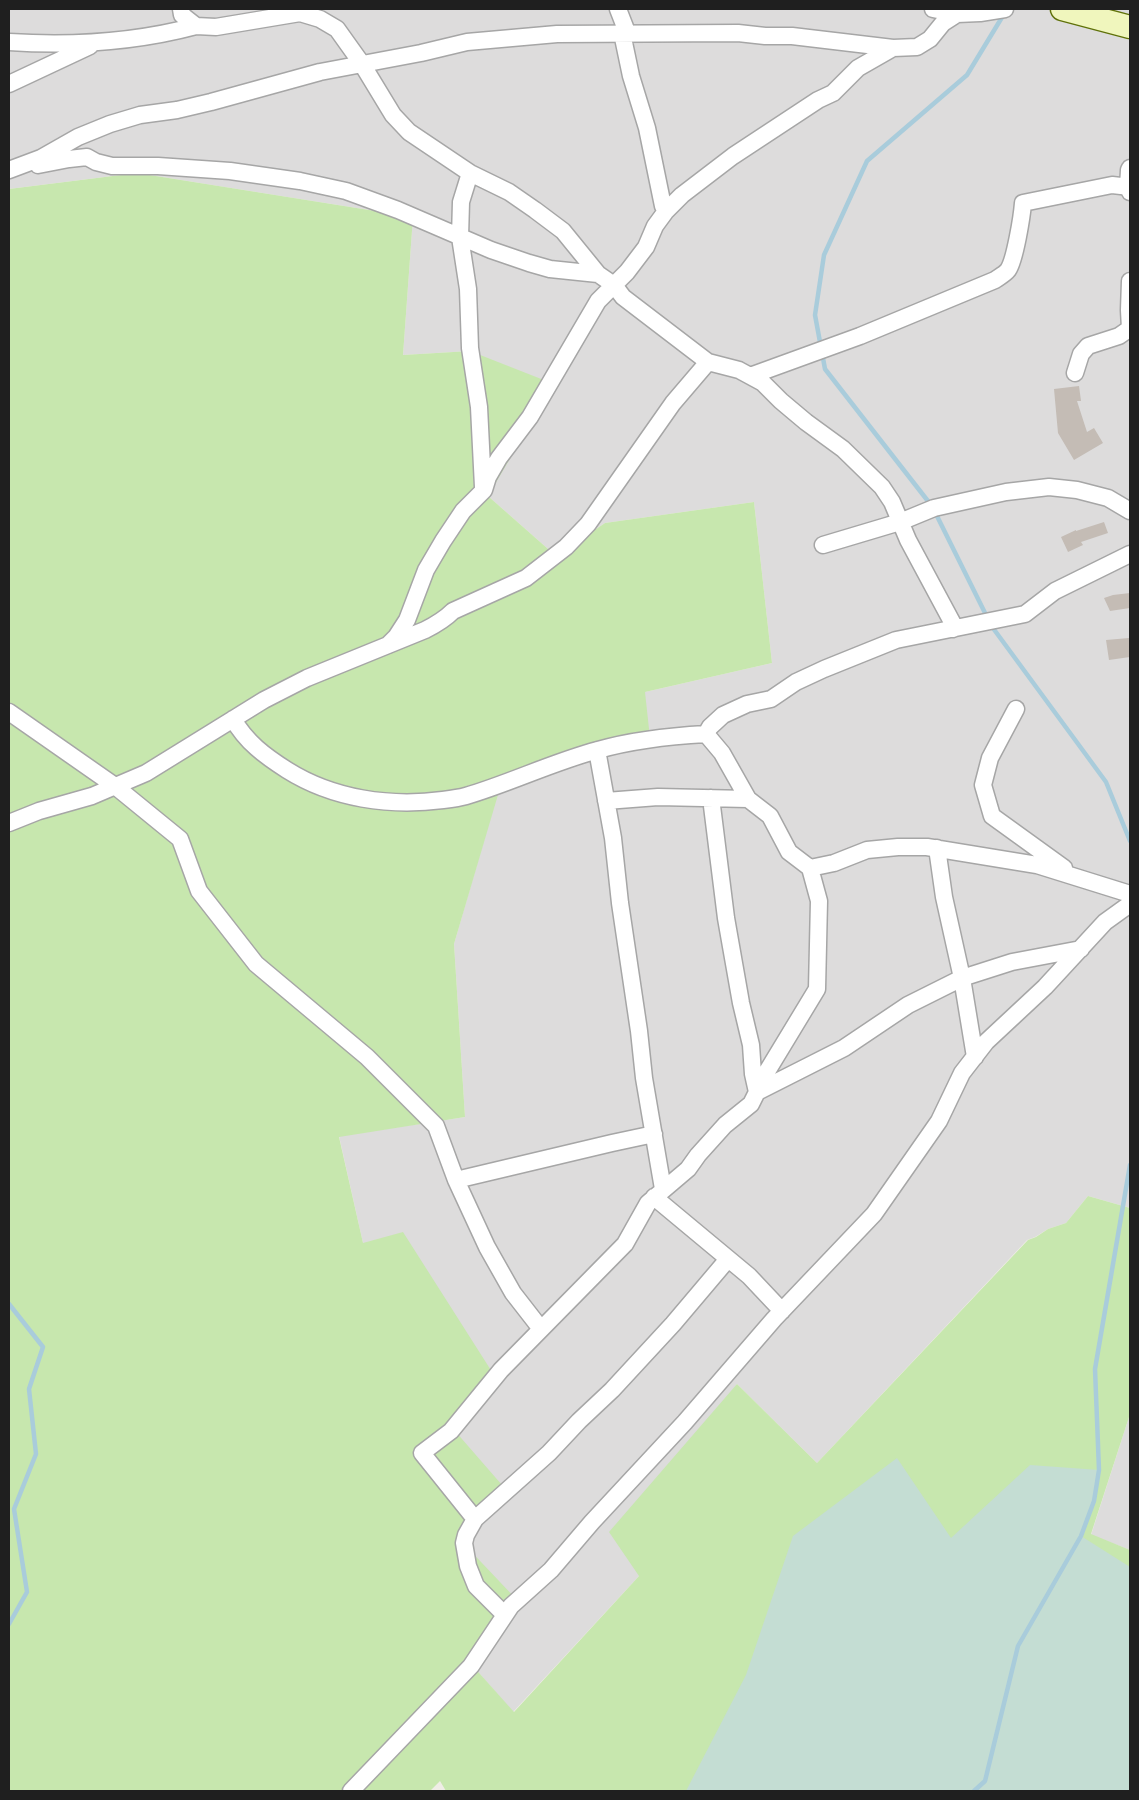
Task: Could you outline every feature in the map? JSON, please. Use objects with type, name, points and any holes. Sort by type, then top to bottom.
[{"type":"street","points":[[181,9],[182,15],[196,26]]},
{"type":"street","points":[[618,9],[625,27],[624,33],[630,76],[647,128],[663,206],[666,211]]},
{"type":"street","points":[[933,9],[957,14],[1005,9]]},
{"type":"street","points":[[1057,9],[1130,27]]},
{"type":"street","points":[[9,42],[76,44],[135,38],[196,26],[216,28],[304,11],[337,29],[362,64],[392,115],[409,132],[470,173],[509,192],[563,231],[598,274],[614,286],[623,297],[708,362],[739,370],[763,383],[806,422],[843,449],[882,487],[892,502],[908,540],[952,622],[953,629]]},
{"type":"street","points":[[9,170],[41,158],[78,137],[110,124],[140,115],[177,110],[320,72],[421,53],[467,42],[557,34],[738,33],[792,36],[893,48],[917,46],[930,39],[943,23],[957,14]]},
{"type":"street","points":[[9,84],[101,41]]},
{"type":"street","points":[[386,646],[407,620],[426,570],[443,540],[463,511],[484,490],[488,477],[499,458],[530,417],[598,302],[628,272],[646,247],[655,226],[666,211],[682,195],[733,156],[818,100],[833,93],[858,68],[893,48]]},
{"type":"street","points":[[9,170],[87,157],[96,162],[112,166],[158,166],[230,171],[300,181],[346,191],[398,210],[491,250],[550,269],[598,274]]},
{"type":"street","points":[[750,376],[860,336],[994,280],[1007,272],[1014,257],[1023,203],[1112,185],[1130,189],[1130,168]]},
{"type":"street","points":[[470,173],[460,202],[460,237],[468,289],[470,348],[479,407],[484,490]]},
{"type":"street","points":[[1075,373],[1081,354],[1088,346],[1119,336],[1130,329],[1130,282]]},
{"type":"street","points":[[9,823],[39,811],[92,796],[146,773],[233,719],[308,678],[425,630],[439,623],[453,611],[526,578],[566,547],[588,524],[662,417],[708,362]]},
{"type":"street","points":[[822,545],[900,522],[934,508],[959,501],[1049,487],[1077,490],[1108,498],[1130,510]]},
{"type":"street","points":[[706,734],[710,727],[723,715],[747,704],[771,699],[796,682],[824,668],[896,640],[1025,614],[1055,591],[1130,554]]},
{"type":"street","points":[[1016,708],[990,758],[983,785],[992,816],[1076,877]]},
{"type":"street","points":[[9,712],[115,786],[180,839],[199,891],[256,964],[367,1057],[436,1126],[456,1180],[487,1247],[513,1293],[541,1329]]},
{"type":"street","points":[[233,719],[241,733],[262,754],[303,780],[336,792],[376,801],[418,803],[464,797],[597,750],[669,736],[706,734]]},
{"type":"street","points":[[475,1519],[422,1453],[451,1431],[500,1370],[625,1244],[648,1203],[688,1169],[725,1125],[751,1104],[757,1090],[817,989],[819,901],[810,868],[790,852],[770,816],[748,798],[722,753],[706,734]]},
{"type":"street","points":[[597,750],[613,838],[644,1078],[654,1134],[659,1193],[728,1259],[749,1276],[782,1310]]},
{"type":"street","points":[[606,801],[658,797],[748,798]]},
{"type":"street","points":[[711,798],[726,918],[741,1003],[751,1045],[753,1074],[757,1090]]},
{"type":"street","points":[[810,868],[834,863],[867,850],[898,846],[937,848],[1038,865],[1130,894]]},
{"type":"street","points":[[937,848],[944,897],[962,978],[975,1057]]},
{"type":"street","points":[[352,1791],[471,1666],[511,1606],[551,1570],[592,1522],[685,1422],[782,1310],[874,1214],[939,1121],[962,1073],[986,1042],[1045,987],[1105,922],[1130,904]]},
{"type":"street","points":[[757,1090],[844,1048],[908,1005],[962,978],[1012,962],[1080,949]]},
{"type":"street","points":[[456,1180],[654,1134]]},
{"type":"street","points":[[505,1615],[476,1586],[468,1566],[464,1543],[466,1534],[475,1519],[549,1453],[612,1390],[673,1324],[728,1259]]},
{"type":"shaded area","points":[[9,9],[1130,9],[1130,1208],[1088,1196],[1066,1223],[1048,1229],[1027,1240],[817,1463],[737,1384],[639,1576],[513,1712],[471,1664],[455,1431],[363,1243],[339,1136],[465,1117],[454,944],[499,788],[645,692],[772,663],[754,502],[605,523],[556,556],[488,496],[470,351],[403,355],[413,217],[137,173],[9,189]]},
{"type":"shaded area","points":[[1130,1414],[1130,1550],[1091,1535]]},
{"type":"green space","points":[[137,173],[413,217],[403,355],[470,351],[554,384],[488,496],[556,556],[605,523],[754,502],[772,663],[645,692],[650,738],[500,788],[454,944],[465,1117],[339,1137],[363,1243],[403,1232],[494,1375],[455,1431],[502,1485],[464,1544],[517,1600],[472,1665],[514,1712],[639,1576],[609,1532],[737,1384],[817,1463],[1028,1240],[1048,1229],[1066,1223],[1088,1196],[1130,1208],[1130,1414],[1091,1534],[1130,1550],[1130,1791],[446,1791],[440,1781],[430,1791],[9,1791],[9,189]]},
{"type":"green space","points":[[897,1458],[951,1538],[1030,1465],[1099,1470],[1094,1501],[1081,1536],[1130,1567],[1129,1791],[686,1791],[746,1675],[793,1536]]},
{"type":"building","points":[[1079,386],[1081,401],[1077,401],[1087,432],[1094,428],[1103,443],[1074,460],[1058,433],[1054,389]]},
{"type":"building","points":[[1104,522],[1108,533],[1081,542],[1083,545],[1068,552],[1061,537],[1076,530]]},
{"type":"building","points":[[1130,593],[1130,608],[1110,611],[1104,598]]},
{"type":"building","points":[[1129,638],[1130,657],[1109,660],[1106,640]]},
{"type":"waterway","points":[[931,505],[825,369],[815,315],[824,255],[867,161],[967,75],[1004,14]]},
{"type":"waterway","points":[[935,512],[987,617]]},
{"type":"waterway","points":[[990,624],[1106,782],[1130,841]]},
{"type":"waterway","points":[[974,1791],[985,1781],[1018,1646],[1081,1536],[1094,1501],[1099,1470],[1095,1369],[1130,1165]]},
{"type":"waterway","points":[[9,1304],[43,1347],[29,1389],[36,1454],[14,1509],[27,1592],[9,1624]]}]
